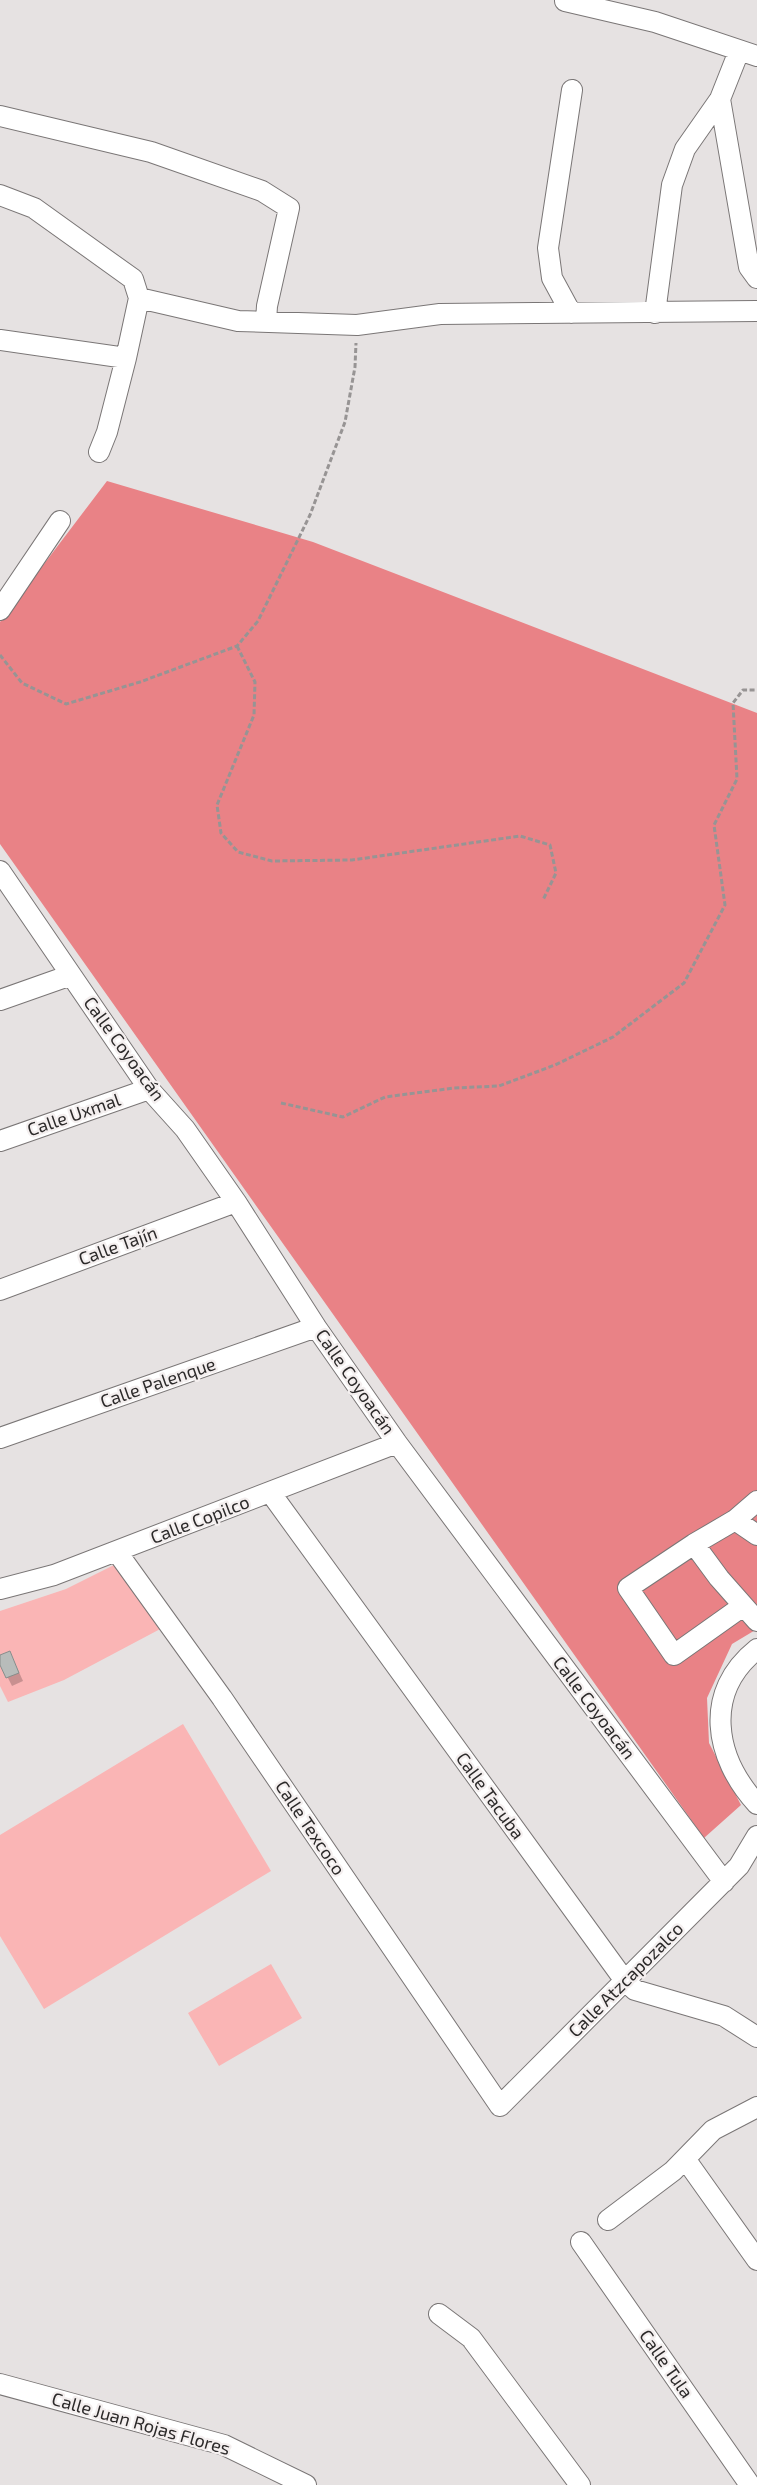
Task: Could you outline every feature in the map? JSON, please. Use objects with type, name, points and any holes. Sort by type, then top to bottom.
[{"type":"street","points":[[565,1],[655,22],[748,53],[720,99],[685,149],[672,185],[655,313]]},
{"type":"street","points":[[571,313],[552,278],[548,248],[572,90]]},
{"type":"street","points":[[720,99],[749,267],[757,278]]},
{"type":"street","points":[[0,116],[151,152],[262,191],[289,208],[267,306],[266,321]]},
{"type":"street","points":[[0,195],[34,208],[133,279],[139,298],[107,432],[99,452]]},
{"type":"street","points":[[139,298],[238,321],[357,325],[440,314],[757,311]]},
{"type":"street","points":[[0,340],[126,358]]},
{"type":"street","points":[[0,610],[60,521]]},
{"type":"street","name":"Calle Coyoacán","points":[[0,871],[149,1089],[185,1129],[236,1202],[316,1327],[398,1443],[724,1882]]},
{"type":"street","points":[[0,1000],[71,975]]},
{"type":"street","name":"Calle Uxmal","points":[[0,1141],[149,1089]]},
{"type":"street","name":"Calle Tajín","points":[[0,1290],[236,1202]]},
{"type":"street","name":"Calle Palenque","points":[[0,1438],[316,1327]]},
{"type":"street","name":"Calle Copilco","points":[[0,1588],[54,1575],[398,1443]]},
{"type":"street","name":"Calle Tacuba","points":[[270,1492],[625,1981],[635,1990],[724,2016],[757,2037]]},
{"type":"street","points":[[744,1606],[674,1655],[628,1588],[694,1544],[735,1520],[757,1501]]},
{"type":"street","points":[[735,1520],[757,1535]]},
{"type":"street","points":[[694,1544],[719,1578],[757,1621]]},
{"type":"street","name":"Calle Texcoco","points":[[117,1552],[222,1698],[500,2106]]},
{"type":"street","points":[[757,1649],[746,1658],[728,1681],[719,1714],[729,1764],[757,1804]]},
{"type":"street","name":"Calle Atzcapozalco","points":[[500,2106],[724,1882],[748,1867],[757,1836]]},
{"type":"street","points":[[608,2220],[686,2160],[713,2130],[757,2107]]},
{"type":"street","points":[[686,2160],[757,2260]]},
{"type":"street","name":"Calle Tula","points":[[581,2242],[750,2485]]},
{"type":"street","points":[[439,2314],[471,2338],[580,2485]]},
{"type":"street","name":"Calle Juan Rojas Flores","points":[[0,2384],[224,2445],[302,2484]]},
{"type":"path","points":[[0,655],[22,683],[66,704],[140,682],[237,646],[258,621],[310,515],[342,431],[355,367],[357,325]]},
{"type":"path","points":[[237,646],[255,682],[254,715],[217,805],[220,833],[238,852],[272,861],[352,860],[520,836],[550,845],[556,873],[543,900]]},
{"type":"path","points":[[281,1103],[343,1117],[385,1097],[454,1088],[499,1086],[555,1066],[613,1037],[684,983],[725,905],[714,825],[737,778],[733,703],[743,690],[757,690]]},
{"type":"shaded area","points":[[107,481],[313,542],[757,713],[757,1629],[732,1644],[707,1698],[709,1743],[741,1805],[704,1838],[0,844],[0,622]]},
{"type":"shaded area","points":[[118,1563],[164,1627],[64,1680],[8,1702],[0,1686],[0,1665],[6,1678],[19,1672],[10,1651],[0,1655],[0,1611],[66,1589]]},
{"type":"shaded area","points":[[183,1724],[271,1871],[44,2009],[0,1936],[0,1835]]},
{"type":"shaded area","points":[[271,1964],[302,2018],[219,2066],[188,2013]]},
{"type":"building","points":[[10,1651],[19,1673],[6,1678],[0,1665],[0,1655]]}]
